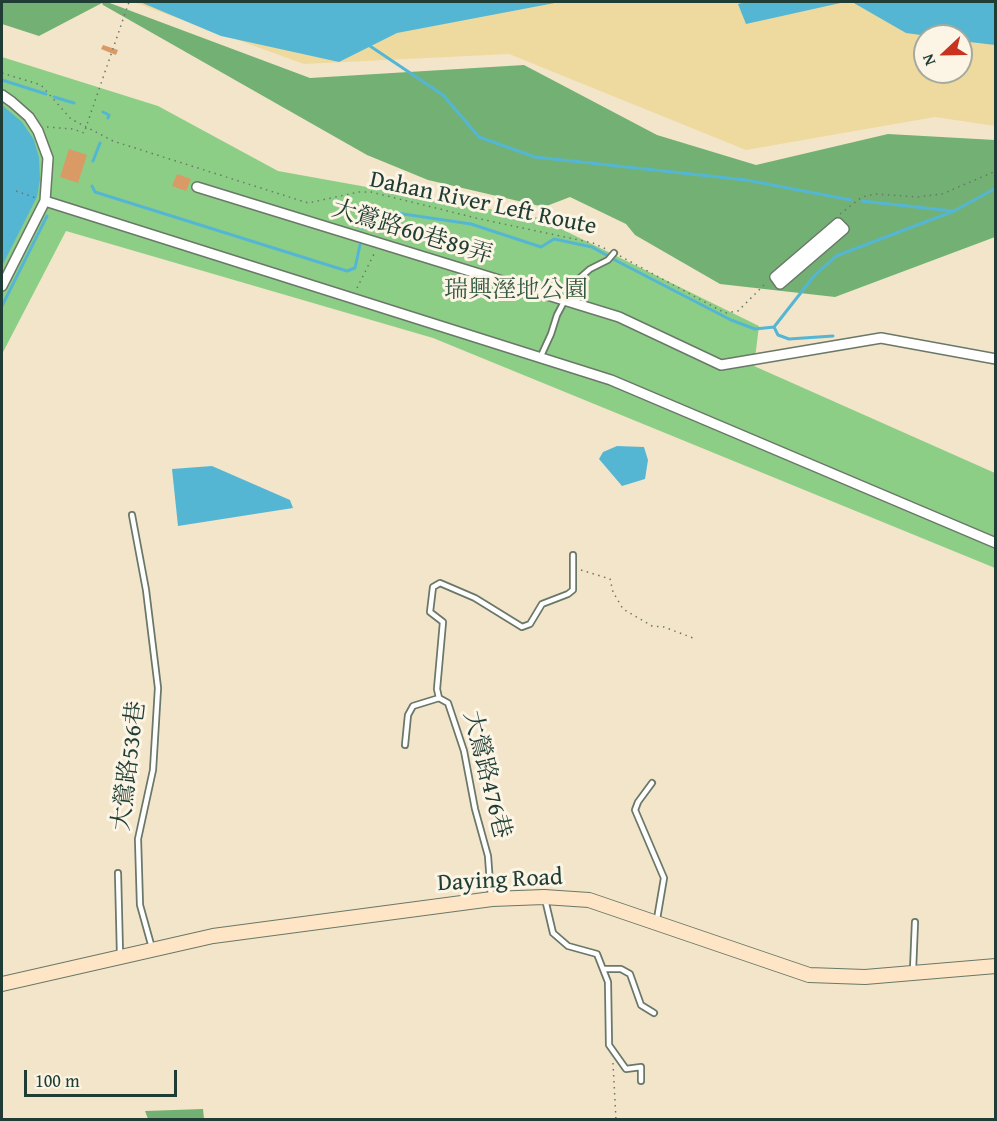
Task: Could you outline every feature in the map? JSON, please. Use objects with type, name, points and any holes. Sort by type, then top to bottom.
[{"type":"street","points":[[2,95],[29,117],[38,131],[48,159],[42,200],[2,286]]},
{"type":"street","name":"大鶯路60巷89弄","points":[[197,187],[619,317],[721,365],[881,338],[996,359]]},
{"type":"street","points":[[42,200],[611,380],[996,543]]},
{"type":"street","points":[[838,220],[844,230],[780,284],[775,277],[838,220]]},
{"type":"street","name":"Daying Road","points":[[2,984],[213,936],[492,899],[544,897],[589,900],[809,975],[865,977],[996,966]]},
{"type":"lane","points":[[540,358],[557,315],[574,283],[590,269],[608,260],[614,253]]},
{"type":"lane","name":"大鶯路536巷","points":[[132,515],[146,590],[158,688],[153,771],[138,839],[140,905],[153,951]]},
{"type":"lane","name":"大鶯路476巷","points":[[492,899],[488,856],[475,809],[464,751],[448,703],[439,698],[437,689],[443,622],[430,612],[433,587],[440,583],[475,598],[522,627],[530,624],[542,604],[573,590],[573,555]]},
{"type":"lane","points":[[405,746],[408,714],[413,706],[439,698]]},
{"type":"lane","points":[[652,783],[635,810],[664,878],[656,922]]},
{"type":"lane","points":[[118,873],[121,958]]},
{"type":"lane","points":[[544,897],[553,933],[568,946],[597,954],[608,982],[609,1045],[626,1069],[641,1067],[641,1081]]},
{"type":"lane","points":[[913,973],[915,921]]},
{"type":"lane","points":[[603,969],[621,969],[630,974],[641,1005],[654,1013]]},
{"type":"path","points":[[45,127],[74,129],[84,133],[129,2]]},
{"type":"path","name":"Dahan River Left Route","points":[[2,73],[40,85],[71,119],[113,141],[308,203],[359,192],[371,192],[476,218],[593,243],[725,313],[738,311],[771,277]]},
{"type":"path","points":[[838,220],[862,196],[875,194],[918,197],[942,194],[996,171]]},
{"type":"path","points":[[16,190],[42,200]]},
{"type":"path","points":[[352,297],[379,244]]},
{"type":"path","points":[[574,568],[610,579],[613,592],[623,609],[652,626],[664,627],[693,639]]},
{"type":"path","points":[[609,1045],[616,1119]]},
{"type":"green space","points":[[2,2],[107,2],[310,78],[524,65],[657,135],[756,165],[888,134],[995,140],[995,237],[835,297],[720,284],[635,235],[626,224],[570,197],[544,207],[428,180],[367,155],[102,3],[39,36],[2,24]]},
{"type":"green space","name":"瑞興溼地公園","points":[[2,57],[158,106],[278,171],[539,218],[759,326],[754,366],[995,473],[995,568],[433,338],[66,231],[2,354]]},
{"type":"green space","points":[[203,1109],[204,1119],[148,1119],[145,1111]]},
{"type":"sand","points":[[133,2],[995,2],[995,126],[935,117],[746,150],[509,54],[304,64]]},
{"type":"water","points":[[140,2],[560,2],[397,33],[339,62],[221,36]]},
{"type":"water","points":[[745,2],[845,2],[746,24],[738,4]]},
{"type":"water","points":[[852,2],[995,2],[995,45],[973,42],[973,24],[913,24],[913,34],[906,33]]},
{"type":"water","points":[[2,105],[22,122],[34,140],[39,158],[40,179],[37,197],[2,266]]},
{"type":"water","points":[[617,446],[644,447],[648,460],[645,479],[622,486],[599,459],[603,452]]},
{"type":"water","points":[[212,466],[290,500],[293,508],[178,526],[172,469]]},
{"type":"building","points":[[103,45],[118,50],[116,55],[101,49]]},
{"type":"building","points":[[69,149],[87,155],[78,183],[60,177]]},
{"type":"building","points":[[177,174],[191,179],[186,191],[172,186]]},
{"type":"waterway","points":[[367,44],[443,95],[479,137],[535,157],[746,180],[851,200]]},
{"type":"waterway","points":[[2,80],[46,94]]},
{"type":"waterway","points":[[54,97],[74,103]]},
{"type":"waterway","points":[[103,112],[109,115],[108,118]]},
{"type":"waterway","points":[[93,161],[100,143]]},
{"type":"waterway","points":[[92,186],[95,192],[347,271],[355,268],[360,245]]},
{"type":"waterway","points":[[613,259],[731,320],[755,329],[774,327],[814,276],[836,256],[954,211],[996,188]]},
{"type":"waterway","points":[[862,201],[952,211]]},
{"type":"waterway","points":[[362,228],[366,211],[376,210],[471,224],[541,247],[554,239],[592,247],[608,256]]},
{"type":"waterway","points":[[2,306],[47,216]]},
{"type":"waterway","points":[[774,327],[778,335],[789,339],[833,336]]}]
